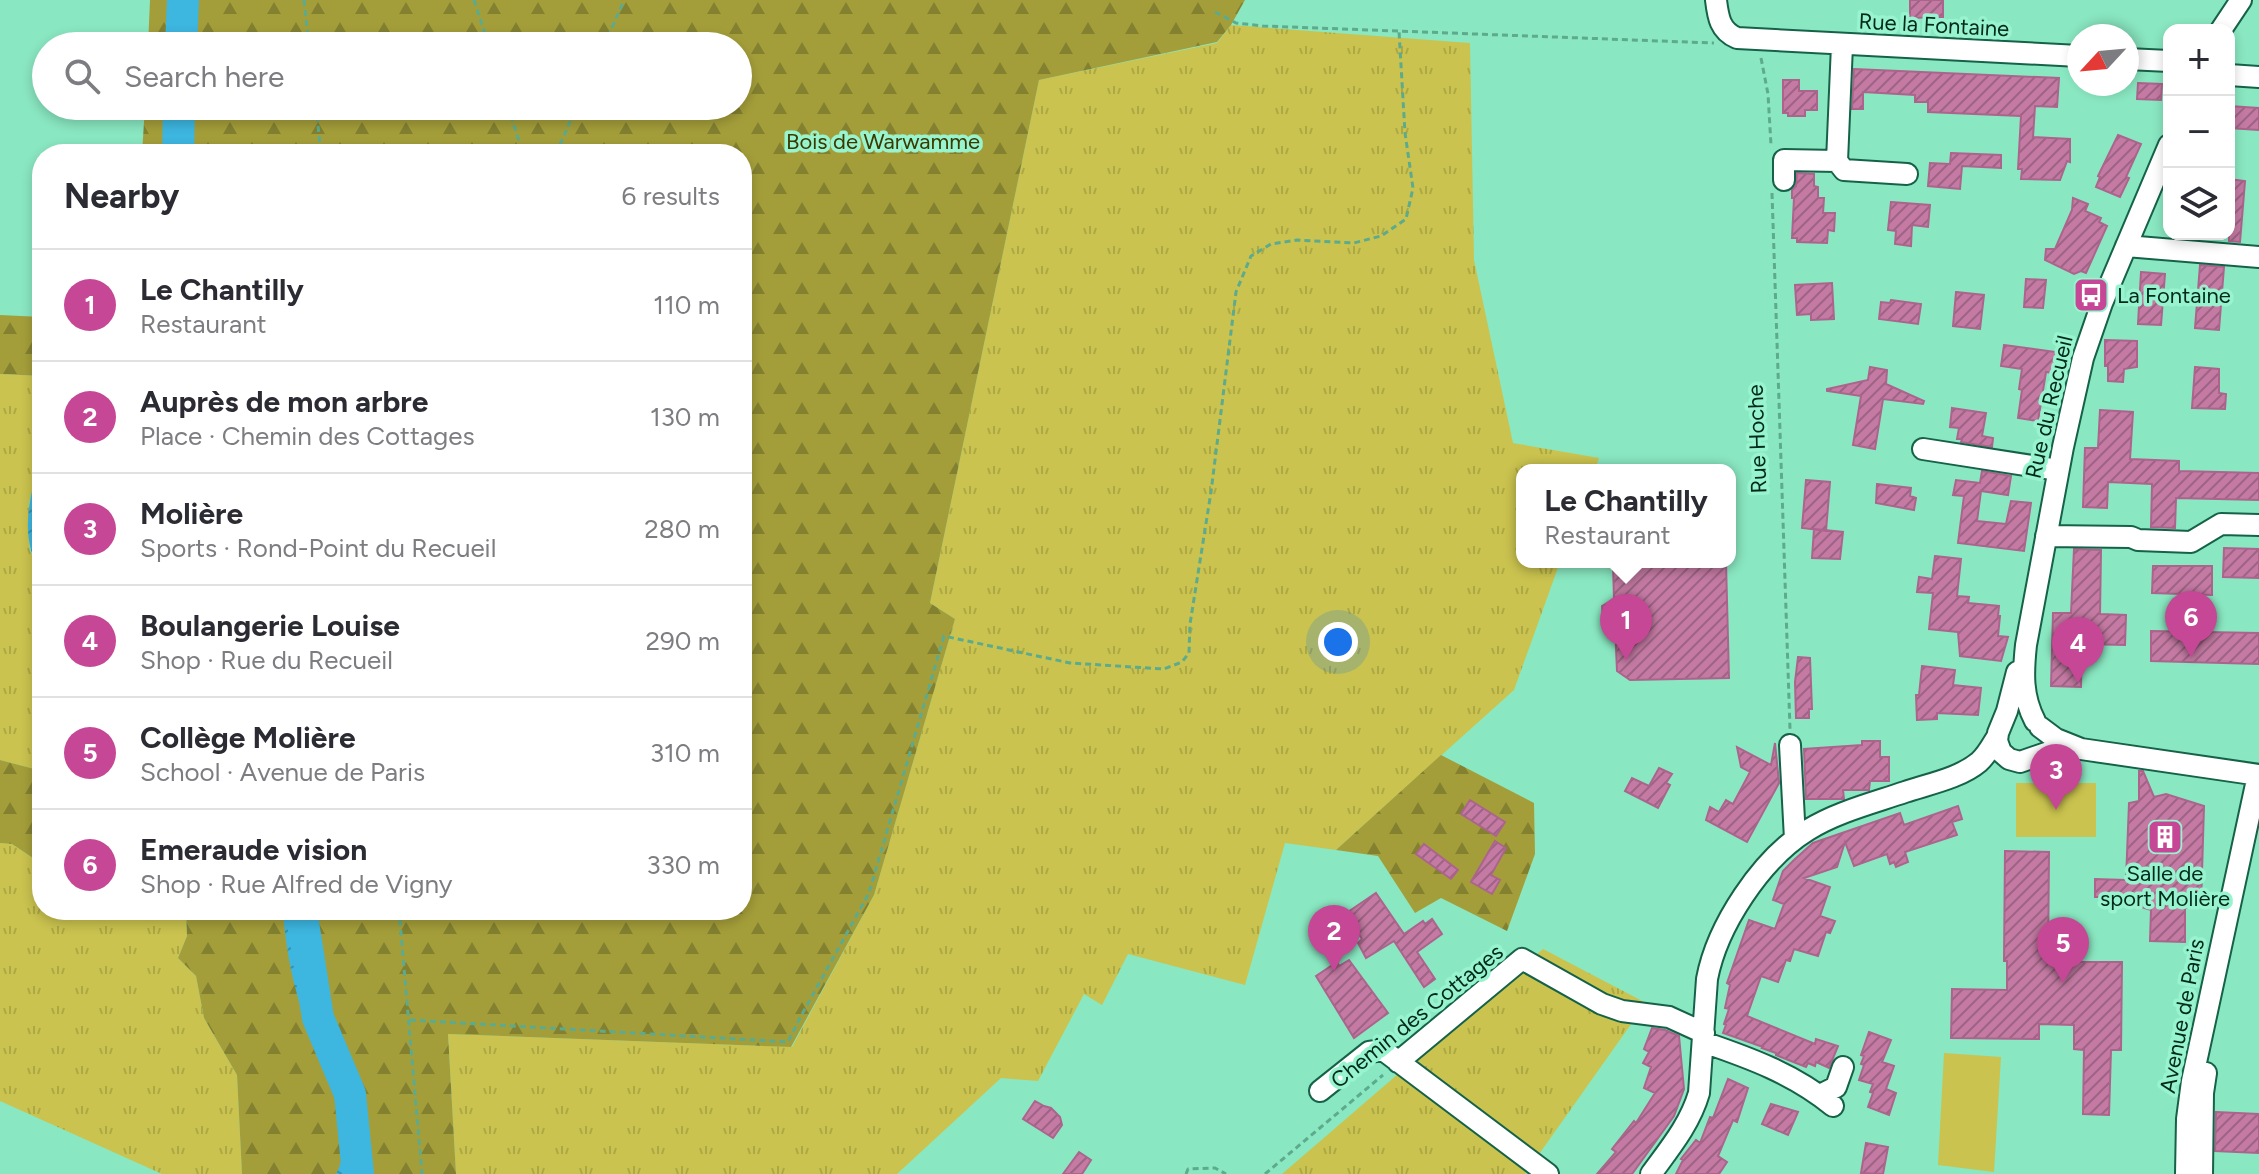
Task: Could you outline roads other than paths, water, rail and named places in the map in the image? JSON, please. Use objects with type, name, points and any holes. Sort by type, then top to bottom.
[{"type":"street","name":"Rue la Fontaine","points":[[1716,0],[1725,31],[1747,39],[2067,55]]},
{"type":"street","points":[[2225,24],[2241,0]]},
{"type":"street","points":[[1842,45],[1837,161],[1844,170],[1907,174]]},
{"type":"street","points":[[2139,60],[2163,61]]},
{"type":"street","points":[[2235,75],[2259,77]]},
{"type":"street","name":"Rue du Recueil","points":[[1651,1174],[1690,1120],[1696,1105],[1710,962],[1725,927],[1749,889],[1795,839],[1810,828],[1951,776],[1979,762],[1999,732],[2026,645],[2058,470],[2083,358],[2102,303],[2163,159]]},
{"type":"street","points":[[1778,181],[1784,160],[1837,161]]},
{"type":"street","points":[[2126,246],[2259,257]]},
{"type":"street","points":[[1923,449],[2058,470]]},
{"type":"street","points":[[2046,536],[2131,537],[2138,540],[2191,542],[2221,524],[2259,525]]},
{"type":"street","name":"Rue du Recueil","points":[[2026,645],[2024,694],[2038,724]]},
{"type":"street","points":[[2081,749],[2049,752],[2024,762],[2013,761],[2001,752],[1999,732],[2006,720],[2017,716],[2028,717],[2056,739],[2081,749],[2258,775]]},
{"type":"street","points":[[2034,758],[2043,742],[2038,724]]},
{"type":"street","points":[[1790,745],[1795,839]]},
{"type":"street","name":"Rue du Recueil","points":[[1951,776],[1979,771],[2002,761],[2013,761]]},
{"type":"street","name":"Avenue de Paris","points":[[2186,1174],[2187,1119],[2192,1081],[2258,775]]},
{"type":"street","name":"Avenue de Paris","points":[[2202,1174],[2203,1093],[2207,1065],[2259,823]]},
{"type":"street","name":"Chemin des Cottages","points":[[1398,1062],[1522,959],[1602,1004],[1622,1011],[1669,1017],[1704,1037]]},
{"type":"street","points":[[1704,1037],[1783,1072],[1826,1101],[1836,1087],[1843,1067]]},
{"type":"street","points":[[1320,1091],[1369,1052],[1383,1050],[1548,1174]]},
{"type":"water","points":[[32,492],[32,552],[28,532]]},
{"type":"water","points":[[284,920],[297,920],[309,998],[345,1100],[352,1149],[343,1174],[336,1174],[342,1157],[339,1115],[297,996]]},
{"type":"waterway","points":[[182,32],[183,0]]},
{"type":"waterway","points":[[178,144],[179,120]]},
{"type":"waterway","points":[[303,920],[318,1018],[350,1094],[358,1174]]},
{"type":"place","name":"La Fontaine","points":[[2091,295]]},
{"type":"place","name":"Emeraude vision","points":[[2191,657]]},
{"type":"place","name":"Le Chantilly","points":[[1626,660]]},
{"type":"place","name":"Boulangerie Louise","points":[[2078,683]]},
{"type":"place","name":"Molière","points":[[2056,810]]},
{"type":"place","name":"Salle de sport Molière","points":[[2165,837]]},
{"type":"place","name":"Auprès de mon arbre","points":[[1334,971]]},
{"type":"place","name":"Collège Molière","points":[[2063,983]]},
{"type":"park label","name":"Bois de Warwamme","points":[[883,141]]}]
